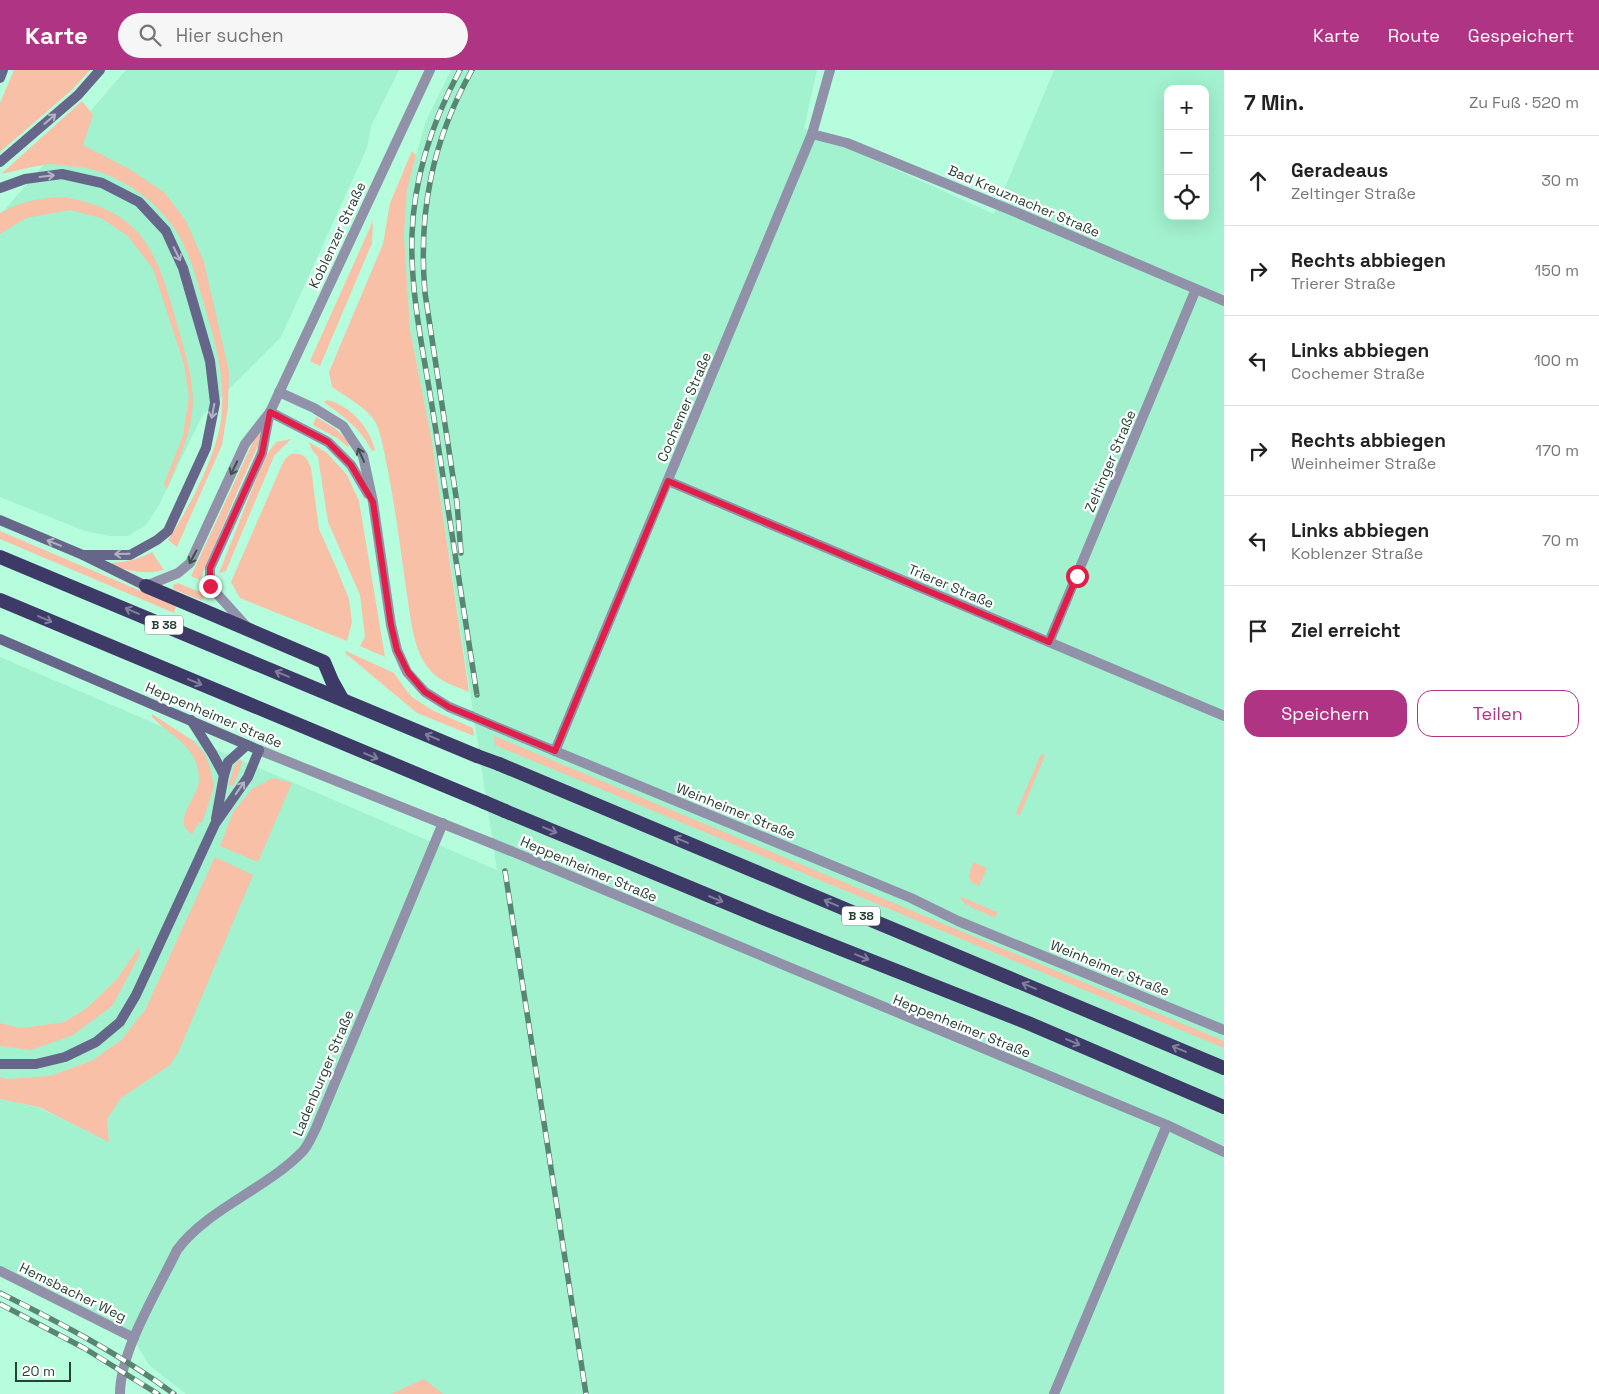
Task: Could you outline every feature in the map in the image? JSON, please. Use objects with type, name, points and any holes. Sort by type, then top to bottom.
[{"type":"highway","name":"B 38","points":[[0,557],[329,687],[342,699],[1224,1068]]},
{"type":"highway","points":[[146,586],[324,662],[329,687]]},
{"type":"highway","points":[[0,600],[768,920],[1028,1023],[1224,1108]]},
{"type":"main road","points":[[0,78],[3,70]]},
{"type":"main road","points":[[0,162],[78,95],[100,70]]},
{"type":"main road","points":[[0,188],[25,179],[62,174],[102,183],[139,202],[166,232],[184,268],[210,361],[215,403],[206,448],[168,531],[157,540],[130,555],[83,554]]},
{"type":"main road","points":[[0,520],[83,554],[146,586]]},
{"type":"main road","name":"Heppenheimer Straße","points":[[0,639],[259,750]]},
{"type":"main road","points":[[190,719],[224,775]]},
{"type":"main road","points":[[215,824],[228,762],[247,745]]},
{"type":"main road","points":[[0,1064],[36,1064],[65,1057],[96,1042],[120,1022],[136,995],[215,824],[248,777],[259,750]]},
{"type":"street","name":"Koblenzer Straße","points":[[252,632],[210,586],[210,568],[262,453],[270,412],[430,70]]},
{"type":"street","name":"Cochemer Straße","points":[[555,751],[812,134],[830,70]]},
{"type":"street","name":"Bad Kreuznacher Straße","points":[[812,134],[847,143],[1224,301]]},
{"type":"street","name":"Zeltinger Straße","points":[[1049,642],[1196,289]]},
{"type":"street","name":"Weinheimer Straße","points":[[279,392],[314,408],[343,426],[363,456],[373,502],[391,625],[397,650],[408,672],[425,692],[449,707],[911,898],[958,921],[1224,1030]]},
{"type":"street","name":"Koblenzer Straße","points":[[146,586],[178,573],[190,563],[245,444],[270,412]]},
{"type":"street","name":"Weinheimer Straße","points":[[270,412],[328,442],[351,465],[373,502]]},
{"type":"street","name":"Trierer Straße","points":[[668,481],[1224,716]]},
{"type":"street","name":"Heppenheimer Straße","points":[[259,750],[491,843],[1167,1125],[1224,1152]]},
{"type":"street","name":"Ladenburger Straße","points":[[121,1393],[124,1366],[134,1338],[177,1250],[186,1238],[280,1172],[304,1151],[316,1128],[443,824]]},
{"type":"street","points":[[1054,1394],[1167,1125]]},
{"type":"street","name":"Hemsbacher Weg","points":[[0,1271],[134,1338]]},
{"type":"shaded area","points":[[14,70],[90,70],[73,89],[0,152],[0,103]]},
{"type":"shaded area","points":[[126,70],[399,70],[371,126],[367,148],[281,337],[202,416],[159,505],[146,525],[128,536],[111,536],[85,531],[0,497],[0,215]]},
{"type":"shaded area","points":[[451,70],[817,70],[804,128],[994,214],[1054,70],[1224,70],[1224,1394],[186,1394],[149,1365],[128,1330],[0,1268],[0,1099],[37,1107],[109,1141],[107,1119],[121,1098],[170,1065],[215,858],[145,1010],[121,1040],[93,1060],[50,1076],[7,1079],[0,1077],[0,1046],[31,1050],[112,1006],[138,948],[117,979],[87,1008],[64,1022],[21,1028],[0,1023],[0,657],[497,870],[432,442],[410,329],[404,235],[407,190],[426,121]]},
{"type":"shaded area","points":[[82,101],[93,115],[83,145],[131,170],[165,193],[186,221],[204,262],[229,372],[228,407],[222,445],[177,547],[168,540],[193,498],[208,466],[218,434],[222,404],[221,375],[216,349],[190,258],[183,243],[176,230],[157,207],[121,181],[107,175],[88,168],[49,164],[1,174]]},
{"type":"shaded area","points":[[412,151],[416,155],[407,190],[404,235],[410,329],[432,442],[469,692],[438,678],[424,662],[420,654],[412,624],[394,502],[380,434],[376,423],[368,413],[332,387],[329,372],[383,244],[390,203]]},
{"type":"shaded area","points":[[64,197],[92,204],[115,214],[132,227],[146,242],[156,260],[164,281],[188,364],[193,398],[193,409],[187,438],[167,489],[164,484],[183,436],[189,396],[184,364],[153,269],[128,236],[101,218],[70,210],[26,218],[0,234],[0,213],[31,201]]},
{"type":"shaded area","points":[[373,221],[372,243],[320,366],[310,361]]},
{"type":"shaded area","points":[[327,400],[344,407],[360,421],[370,436],[375,450],[372,451],[351,424],[324,402]]},
{"type":"shaded area","points":[[316,417],[336,429],[350,443],[348,447],[337,438],[313,425]]},
{"type":"shaded area","points":[[263,426],[266,428],[200,580],[191,576],[254,440]]},
{"type":"shaded area","points":[[291,439],[274,456],[226,571],[219,573],[265,457],[276,442]]},
{"type":"shaded area","points":[[309,442],[327,453],[347,475],[359,501],[385,657],[360,646],[365,636],[360,595],[328,522],[318,457],[312,450]]},
{"type":"shaded area","points":[[291,454],[304,456],[311,468],[319,529],[349,599],[352,622],[347,641],[240,598],[231,582],[281,467],[285,459]]},
{"type":"shaded area","points":[[0,531],[176,606],[174,613],[0,539]]},
{"type":"shaded area","points":[[152,552],[164,570],[137,572],[111,565],[112,563],[128,561]]},
{"type":"shaded area","points":[[178,583],[202,593],[204,599],[200,600],[173,589],[173,585]]},
{"type":"shaded area","points":[[346,651],[394,673],[412,697],[432,710],[473,728],[474,736],[417,713],[345,653]]},
{"type":"shaded area","points":[[152,714],[192,740],[204,753],[210,767],[214,787],[202,823],[199,822],[192,834],[186,829],[184,823],[187,809],[198,786],[198,768],[189,751],[152,717]]},
{"type":"shaded area","points":[[494,736],[1224,1041],[1224,1048],[495,745]]},
{"type":"shaded area","points":[[1041,754],[1045,755],[1020,815],[1016,813]]},
{"type":"shaded area","points":[[240,759],[242,761],[239,772],[233,786],[229,785],[234,766]]},
{"type":"shaded area","points":[[273,778],[292,783],[258,862],[220,846],[233,812],[252,789]]},
{"type":"shaded area","points":[[215,857],[253,875],[178,1053],[170,1065],[121,1098],[107,1119],[109,1142],[39,1107],[0,1099],[0,1077],[7,1079],[50,1076],[93,1060],[121,1040],[145,1010]]},
{"type":"shaded area","points":[[973,862],[987,868],[979,886],[971,882],[969,876]]},
{"type":"shaded area","points":[[959,896],[997,912],[995,918],[965,904]]},
{"type":"shaded area","points":[[139,947],[140,954],[112,1006],[73,1035],[31,1050],[0,1046],[0,1023],[21,1028],[64,1022],[87,1008],[117,979]]},
{"type":"shaded area","points":[[424,1379],[443,1394],[391,1394]]},
{"type":"railway","points":[[460,70],[441,110],[426,150],[413,213],[412,257],[418,324],[477,695]]},
{"type":"railway","points":[[461,553],[457,503],[425,293],[423,263],[426,206],[431,178],[447,124],[472,70]]},
{"type":"railway","points":[[505,871],[586,1394]]},
{"type":"railway","points":[[0,1293],[111,1352],[174,1394]]},
{"type":"railway","points":[[0,1304],[84,1348],[158,1394]]},
{"type":"route","points":[[210,586],[210,568],[262,453],[270,412],[328,442],[351,465],[373,502],[391,625],[397,650],[408,672],[425,692],[449,707],[555,751],[668,481],[1049,642],[1077,576]]}]
